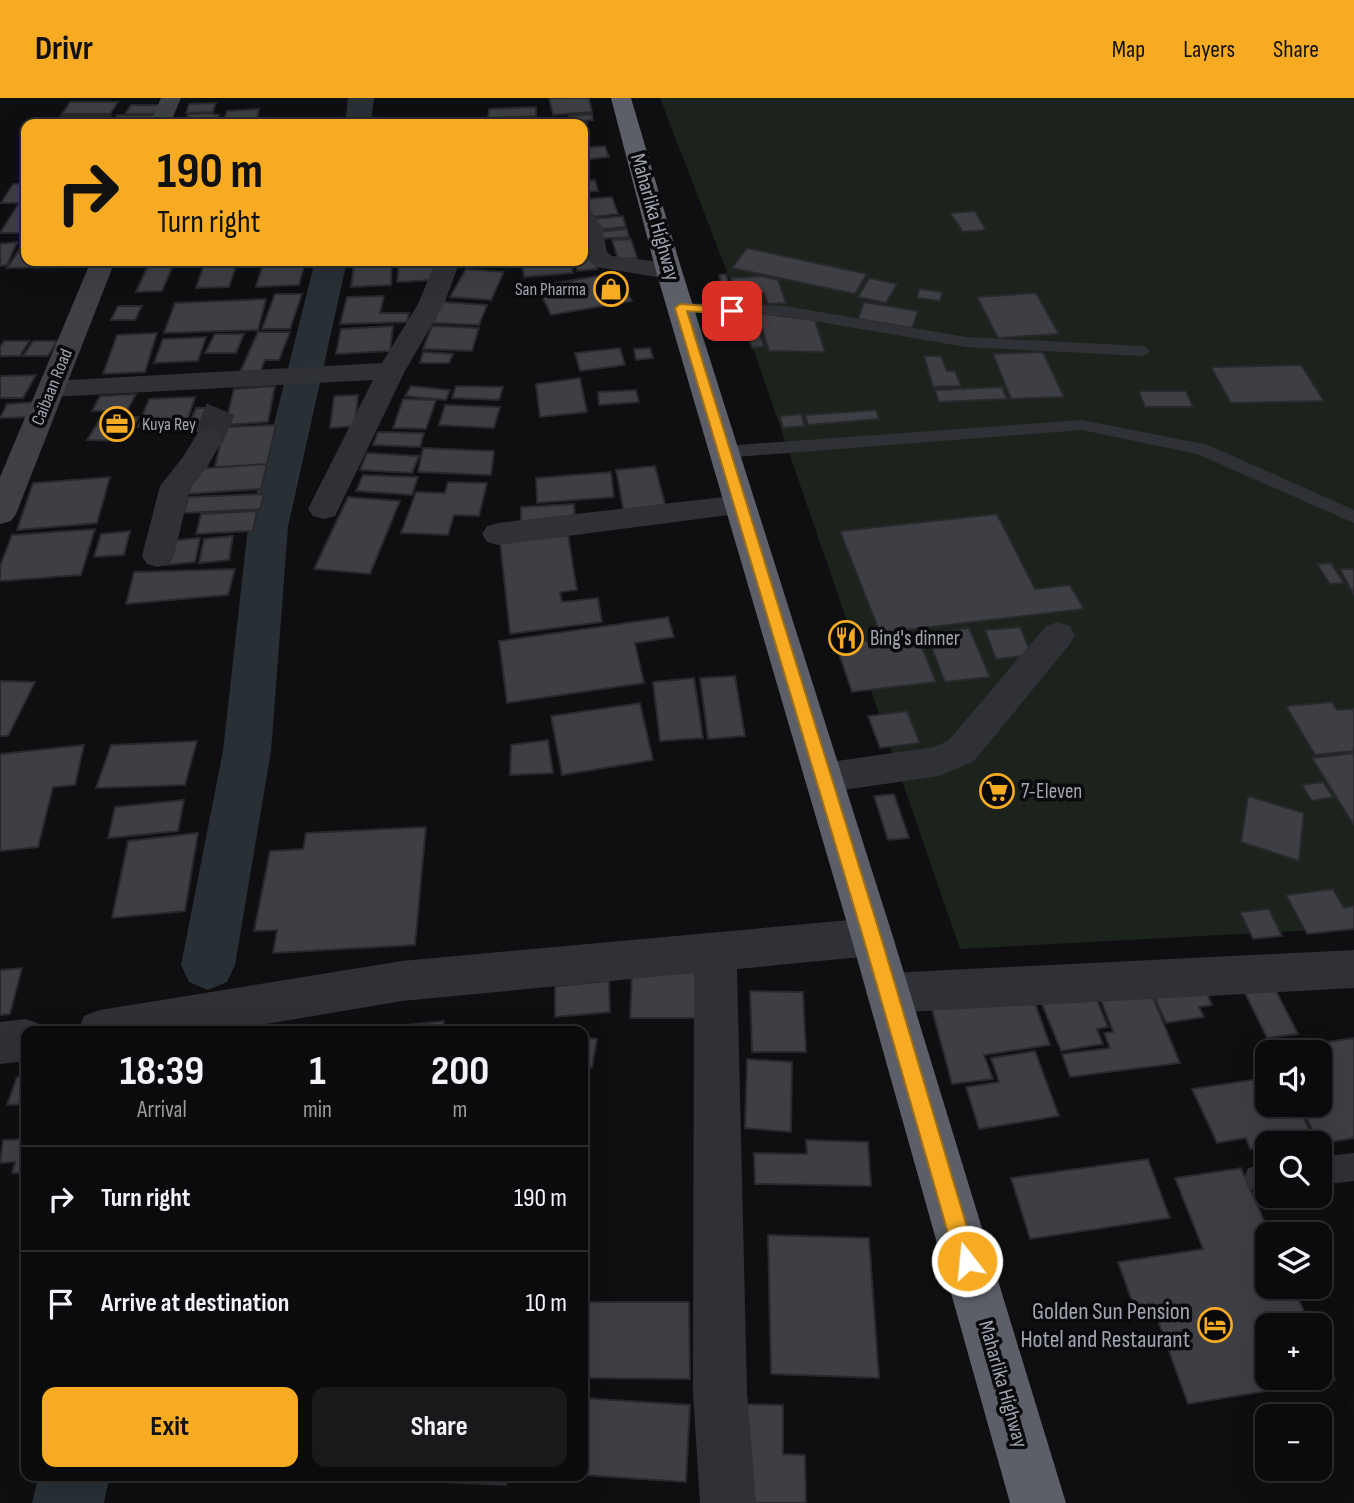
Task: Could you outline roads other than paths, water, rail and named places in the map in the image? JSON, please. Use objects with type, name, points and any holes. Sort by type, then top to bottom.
[{"type":"highway","name":"Maharlika Highway","points":[[621,98],[669,271],[872,937],[1038,1503]]},
{"type":"street","points":[[162,119],[171,98]]},
{"type":"street","points":[[588,224],[595,255],[605,262],[669,271]]},
{"type":"street","name":"Caibaan Road","points":[[0,514],[9,471],[51,390],[101,266]]},
{"type":"street","points":[[324,509],[391,371],[431,304],[446,266]]},
{"type":"street","points":[[51,390],[225,393],[301,376],[391,371]]},
{"type":"street","points":[[158,556],[175,486],[195,462],[209,437]]},
{"type":"street","points":[[498,534],[741,505]]},
{"type":"street","points":[[823,778],[939,761],[961,751],[1058,635]]},
{"type":"street","points":[[130,1026],[402,981],[872,937]]},
{"type":"street","points":[[715,951],[720,1392],[728,1503]]},
{"type":"street","points":[[888,993],[1354,969]]},
{"type":"street","points":[[0,1043],[21,1041]]},
{"type":"lane","points":[[680,308],[785,311],[966,342],[1143,351]]},
{"type":"lane","points":[[724,452],[1082,425],[1202,449],[1354,517]]},
{"type":"lane","points":[[1332,1170],[1354,1167]]},
{"type":"waterway","points":[[359,119],[361,98]]},
{"type":"waterway","points":[[208,965],[247,751],[268,527],[330,266]]},
{"type":"waterway","points":[[68,1503],[74,1481]]},
{"type":"tunnel","points":[[209,437],[222,406]]},
{"type":"place","name":"San Pharma","points":[[611,289]]},
{"type":"place","name":"Kuya Rey","points":[[117,424]]},
{"type":"place","name":"Bing's dinner","points":[[846,638]]},
{"type":"place","name":"7-Eleven","points":[[997,791]]},
{"type":"place","name":"Golden Sun Pension Hotel and Restaurant","points":[[1215,1325]]}]
